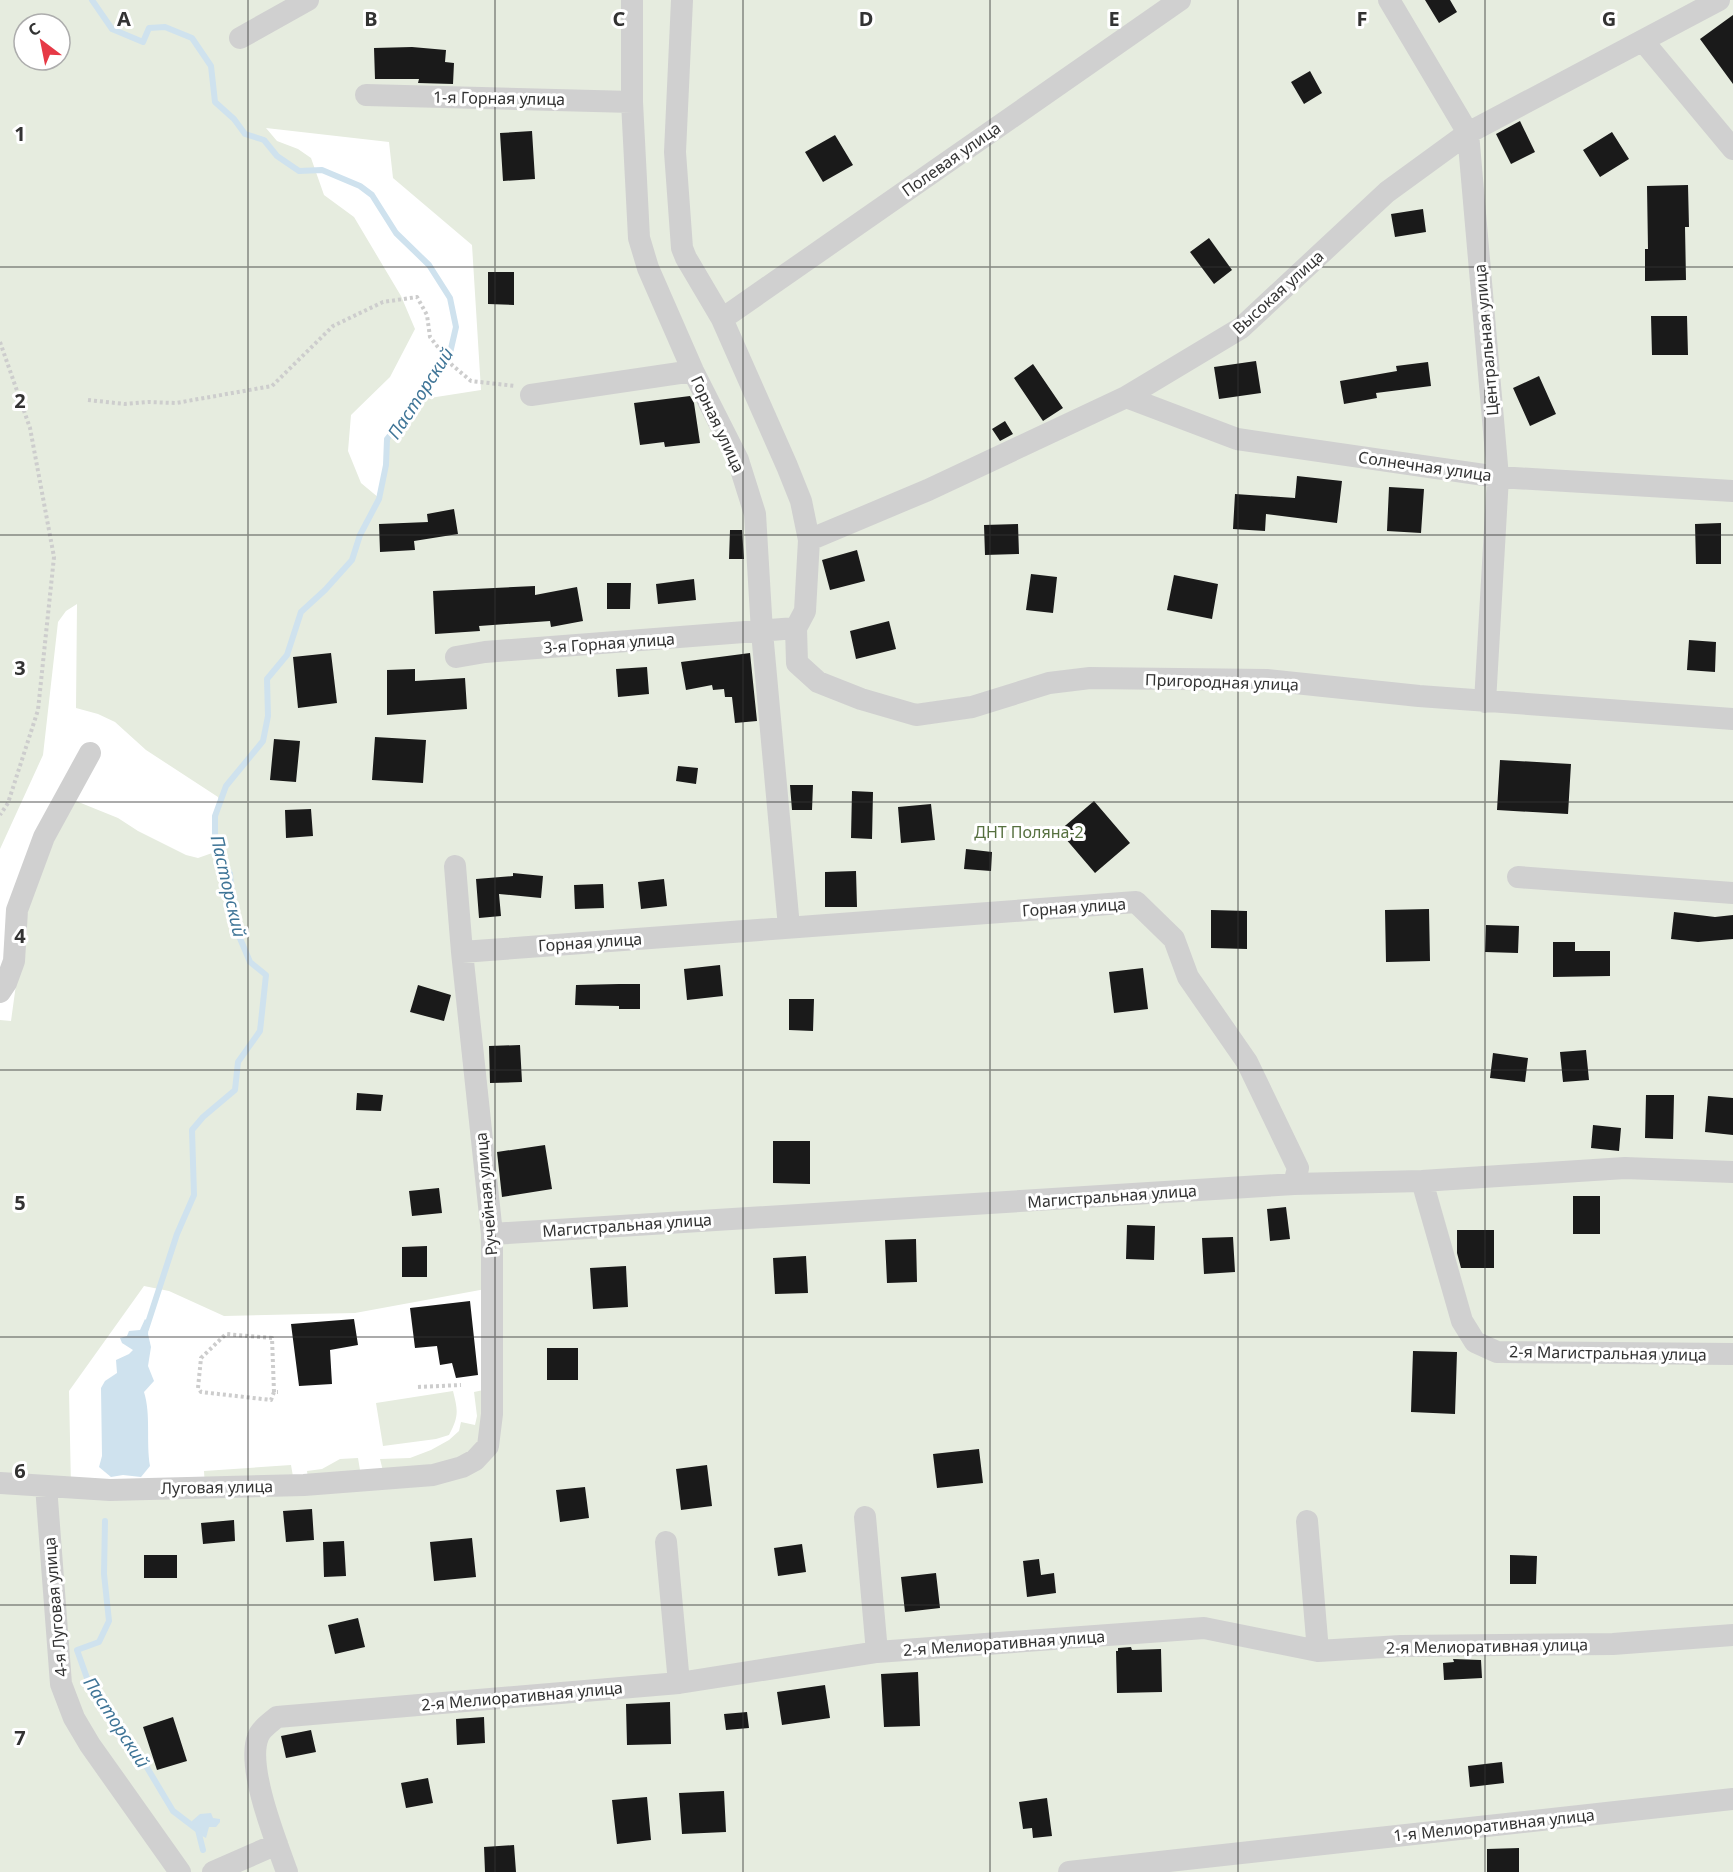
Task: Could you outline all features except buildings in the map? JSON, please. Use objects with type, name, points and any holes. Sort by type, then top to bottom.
[{"type":"street","points":[[240,38],[308,0]]},
{"type":"street","name":"Горная улица","points":[[632,0],[632,102],[639,238],[648,268],[693,371],[738,460],[755,513],[762,632],[789,927]]},
{"type":"street","points":[[682,0],[675,152],[682,248],[722,319],[788,466],[801,501],[809,540],[805,611],[796,628]]},
{"type":"street","name":"Полевая улица","points":[[722,319],[1180,0]]},
{"type":"street","name":"Центральная улица","points":[[1389,0],[1468,133],[1498,477],[1485,702]]},
{"type":"street","name":"Высокая улица","points":[[809,540],[928,490],[1126,397],[1241,328],[1387,192],[1468,133],[1719,0]]},
{"type":"street","points":[[1643,41],[1733,149]]},
{"type":"street","name":"1-я Горная улица","points":[[366,95],[632,102]]},
{"type":"street","points":[[531,395],[693,371]]},
{"type":"street","name":"Солнечная улица","points":[[1126,397],[1237,439],[1498,477],[1733,491]]},
{"type":"street","name":"3-я Горная улица","points":[[456,657],[484,652],[796,628]]},
{"type":"street","name":"Пригородная улица","points":[[796,628],[797,663],[818,682],[861,699],[916,715],[972,707],[1049,683],[1089,678],[1267,680],[1485,702],[1733,718]]},
{"type":"street","points":[[0,992],[14,961],[17,910],[44,837],[90,753]]},
{"type":"street","name":"Ручейная улица","points":[[434,1474],[462,1467],[475,1460],[488,1446],[492,1414],[492,1234],[462,952],[456,866]]},
{"type":"street","points":[[1518,877],[1733,893]]},
{"type":"street","name":"Горная улица","points":[[462,952],[1136,902],[1174,939],[1188,977],[1247,1062],[1298,1168],[1294,1184]]},
{"type":"street","name":"Магистральная улица","points":[[492,1234],[1294,1184],[1422,1181],[1625,1168],[1733,1172]]},
{"type":"street","name":"2-я Магистральная улица","points":[[1422,1181],[1462,1321],[1475,1342],[1497,1352],[1733,1354]]},
{"type":"street","name":"Луговая улица","points":[[0,1483],[110,1490],[300,1485],[434,1474]]},
{"type":"street","name":"4-я Луговая улица","points":[[46,1486],[61,1684],[68,1706],[90,1745],[180,1872]]},
{"type":"street","points":[[865,1517],[877,1652]]},
{"type":"street","points":[[1307,1521],[1318,1651]]},
{"type":"street","points":[[666,1542],[679,1683]]},
{"type":"street","name":"2-я Мелиоративная улица","points":[[277,1844],[254,1767],[258,1736],[277,1717],[679,1683],[877,1652],[1204,1628],[1318,1651],[1401,1646],[1613,1644],[1733,1635]]},
{"type":"street","name":"1-я Мелиоративная улица","points":[[1069,1872],[1256,1862],[1733,1799]]},
{"type":"street","points":[[213,1872],[277,1844],[288,1872]]},
{"type":"path","points":[[88,400],[125,404],[176,402],[272,386],[333,326],[382,302],[417,297],[427,315],[430,337],[452,365],[471,381],[522,387],[531,395]]},
{"type":"path","points":[[0,342],[30,428],[54,557],[38,710],[8,803],[0,815]]},
{"type":"path","points":[[226,1334],[272,1338],[276,1392],[271,1400],[201,1392],[198,1388],[201,1358],[226,1334]]},
{"type":"path","points":[[418,1387],[461,1385]]},
{"type":"green space","name":"ДНТ Поляна-2","points":[[0,0],[1733,0],[1733,1872],[0,1872],[0,1020],[11,1021],[27,904],[71,799],[118,818],[138,831],[186,855],[198,858],[215,852],[215,816],[219,803],[218,797],[146,750],[115,722],[76,708],[77,604],[66,611],[58,622],[43,755],[0,849]],"holes":[[[266,128],[389,142],[393,178],[472,245],[481,390],[417,400],[387,439],[379,498],[361,483],[348,451],[351,415],[390,377],[415,329],[401,296],[354,217],[324,195],[311,158],[298,149],[277,141]],[[144,1286],[169,1291],[224,1316],[355,1313],[491,1288],[493,1388],[474,1392],[477,1416],[475,1425],[461,1422],[459,1431],[449,1440],[410,1458],[380,1459],[385,1479],[362,1482],[358,1458],[340,1459],[322,1469],[307,1471],[309,1487],[295,1488],[291,1465],[204,1471],[205,1489],[71,1487],[69,1391]]]},
{"type":"green space","points":[[453,1391],[457,1413],[449,1435],[436,1439],[383,1446],[376,1403]]},
{"type":"water","points":[[145,1319],[149,1323],[148,1334],[151,1347],[148,1366],[154,1381],[144,1392],[150,1466],[141,1477],[123,1475],[111,1477],[99,1467],[102,1456],[101,1388],[105,1381],[117,1373],[116,1360],[133,1350],[122,1343],[120,1338],[127,1336],[129,1331],[140,1330]]},
{"type":"water","points":[[211,1813],[213,1818],[220,1819],[220,1822],[216,1827],[209,1827],[206,1838],[192,1828],[192,1821],[200,1814]]},
{"type":"waterway","name":"Пасторский","points":[[92,0],[112,29],[143,42],[149,28],[165,27],[192,38],[211,66],[215,102],[234,119],[245,134],[264,140],[277,156],[299,171],[322,170],[360,186],[372,195],[396,233],[429,265],[450,298],[456,327],[450,353],[436,367],[415,404],[387,439],[386,465],[379,499],[360,535],[352,560],[301,612],[287,655],[267,679],[268,716],[263,741],[226,786],[215,816],[215,845],[230,874],[233,908],[239,936],[250,962],[266,975],[260,1031],[238,1062],[235,1090],[203,1117],[192,1130],[194,1195],[177,1234],[146,1329]]},
{"type":"waterway","name":"Пасторский","points":[[105,1521],[104,1574],[109,1621],[99,1642],[77,1650],[87,1678],[130,1739],[173,1811],[198,1830],[203,1850]]}]
